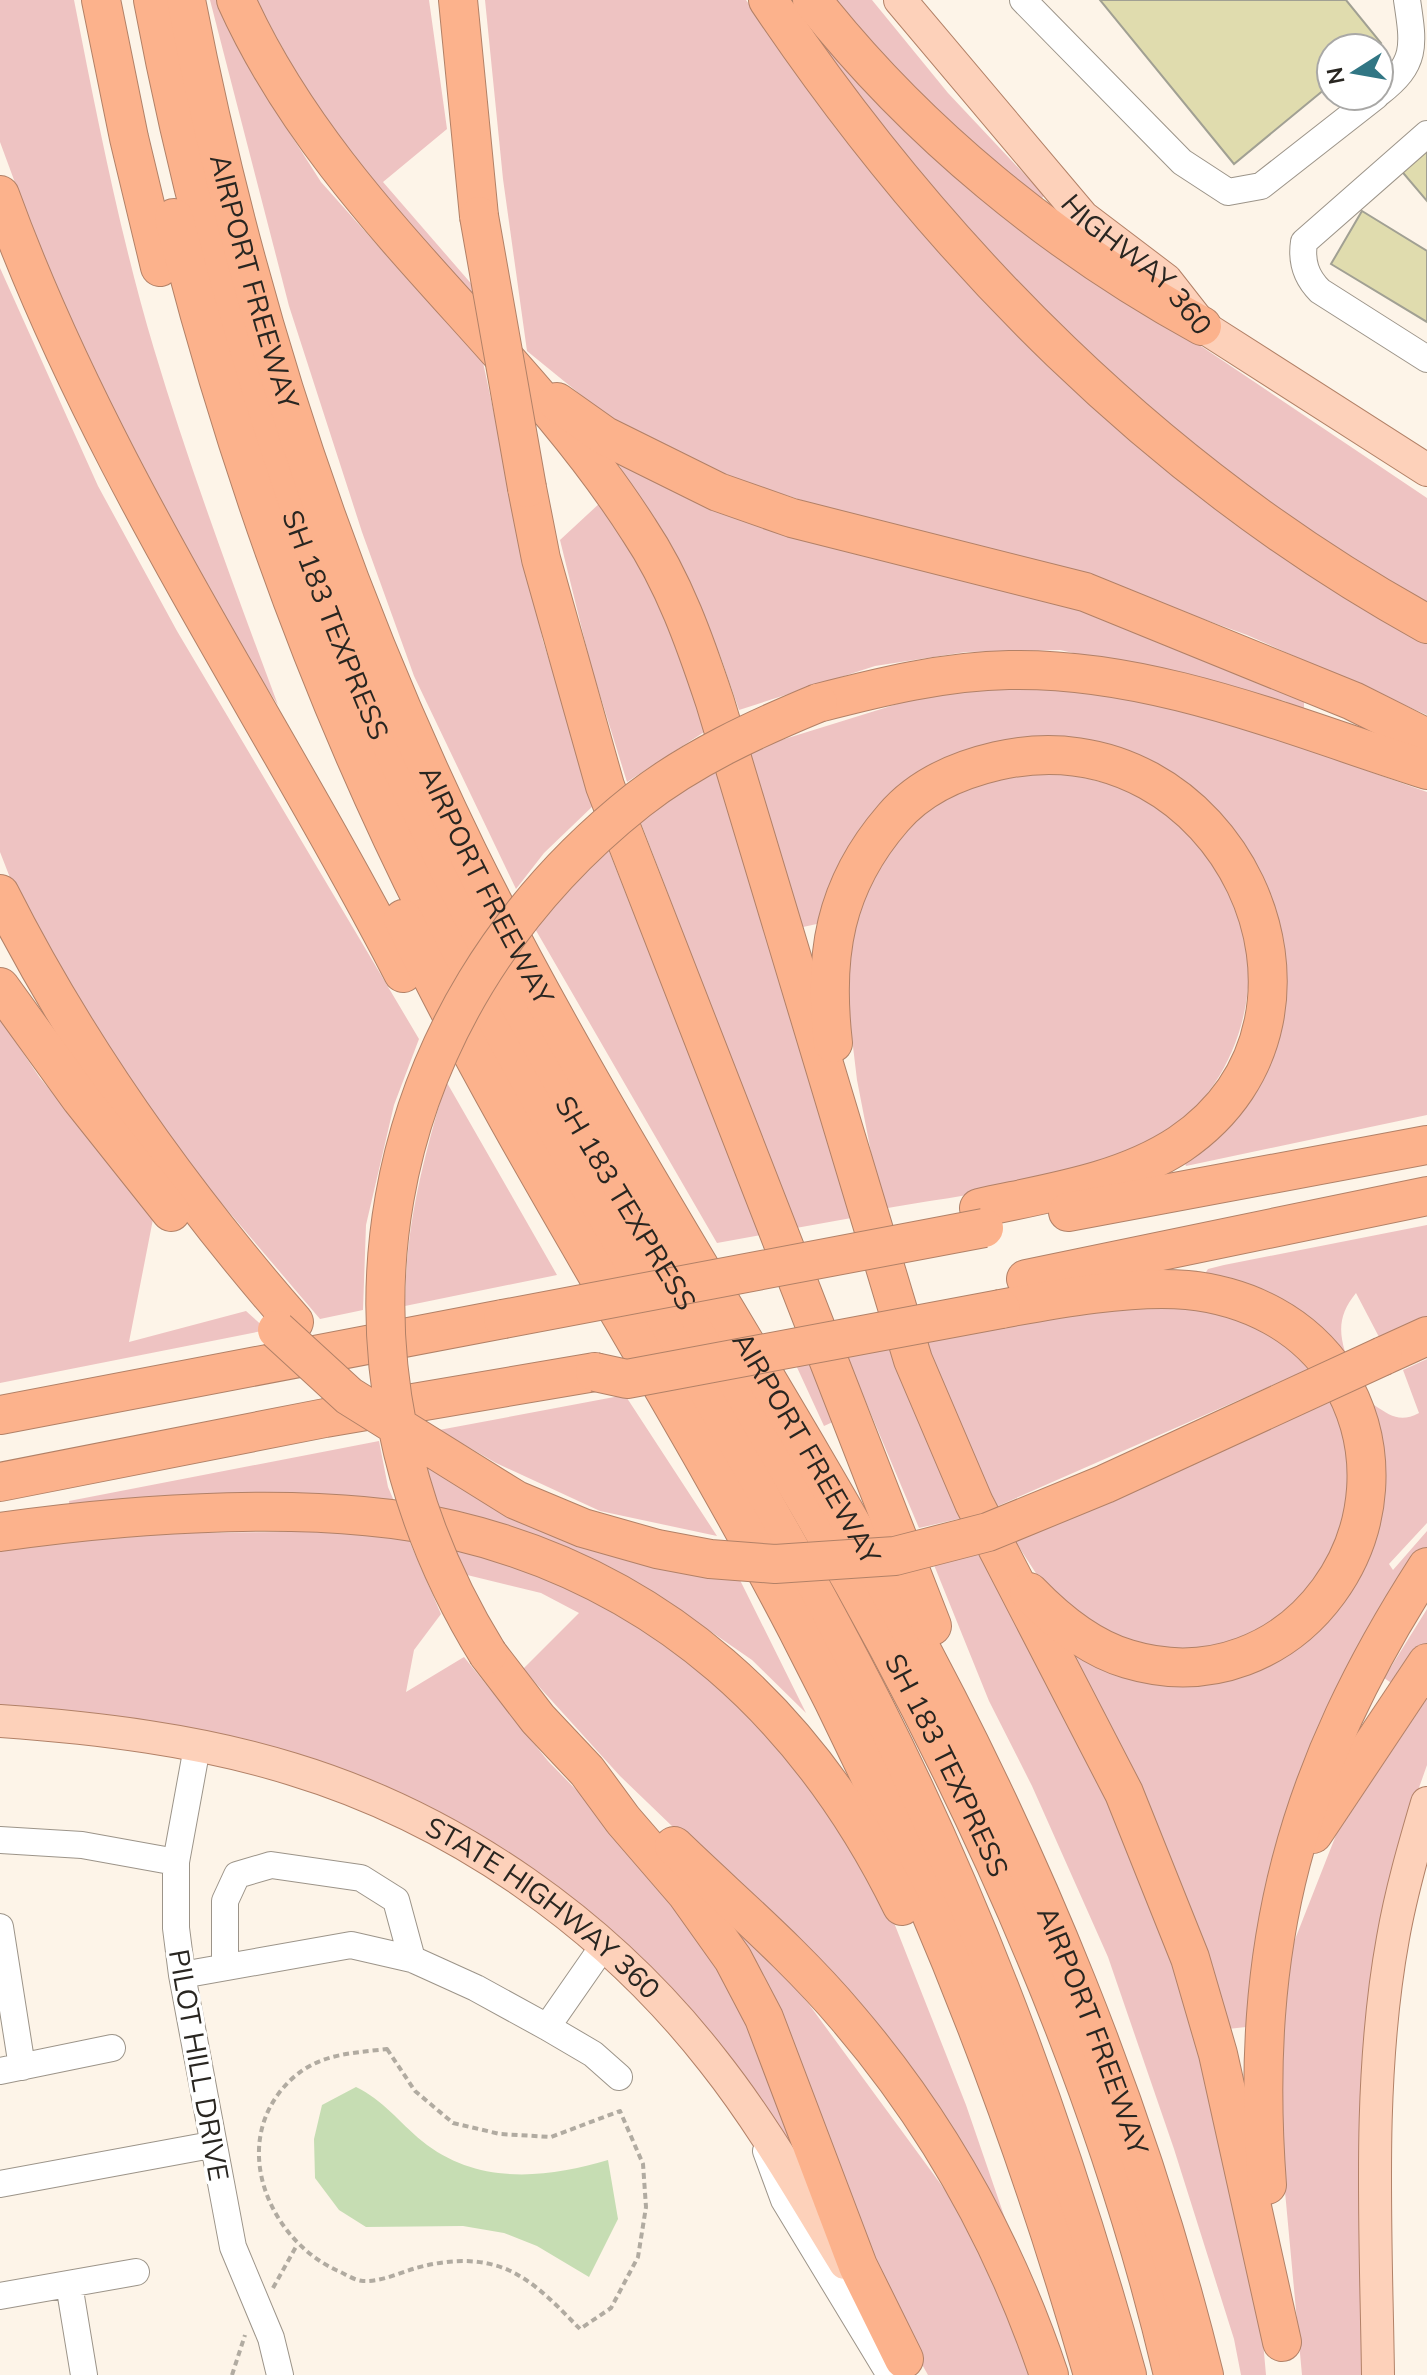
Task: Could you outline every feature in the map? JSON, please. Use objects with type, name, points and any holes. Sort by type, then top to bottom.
[{"type":"highway","points":[[101,0],[129,138],[172,314],[214,451],[277,630],[343,790],[402,916],[564,1221],[760,1561],[836,1705],[935,1920],[1046,2219],[1093,2375]]},
{"type":"highway","name":"SH 183 TEXPRESS","points":[[127,0],[150,117],[191,283],[243,458],[311,649],[354,753],[437,930],[523,1091],[697,1387],[845,1650],[937,1841],[997,1983],[1054,2139],[1127,2375]]},
{"type":"highway","name":"SH 183 TEXPRESS","points":[[153,0],[190,174],[242,363],[342,649],[437,861],[500,985],[569,1108],[817,1518],[889,1647],[964,1796],[1016,1912],[1078,2066],[1138,2243],[1173,2375]]},
{"type":"highway","name":"AIRPORT FREEWAY","points":[[186,0],[223,173],[273,352],[338,545],[423,757],[536,983],[901,1612],[998,1805],[1064,1954],[1123,2109],[1170,2251],[1204,2375]]},
{"type":"highway","points":[[236,0],[256,44],[295,111],[345,179],[401,247],[525,380],[639,529],[694,640],[913,1360],[943,1434],[1003,1563],[1124,1793],[1190,1958],[1218,2054],[1283,2359]]},
{"type":"highway","points":[[440,0],[472,158]]},
{"type":"highway","points":[[458,0],[479,216],[527,488],[545,574],[605,786],[998,1805]]},
{"type":"highway","points":[[768,0],[847,112],[1030,323],[1190,468],[1281,534],[1374,595],[1427,624]]},
{"type":"highway","points":[[812,0],[903,104],[960,155],[1031,213],[1160,303],[1202,326]]},
{"type":"highway","points":[[0,195],[22,256],[108,438],[216,643],[392,952],[463,1086],[564,1221]]},
{"type":"highway","points":[[525,380],[605,436],[718,492],[792,518],[1085,592],[1353,701],[1427,738]]},
{"type":"highway","points":[[903,2370],[858,2266],[778,2053],[747,1985],[686,1893],[623,1820],[587,1771],[538,1719],[488,1654],[458,1605],[434,1553],[410,1488],[393,1416],[385,1346],[385,1279],[392,1207],[407,1141],[428,1075],[494,953],[540,895],[589,842],[641,799],[699,760],[765,725],[818,703],[901,682],[1009,670],[1118,679],[1206,698],[1427,770]]},
{"type":"highway","points":[[0,1415],[827,1258],[982,1218],[1115,1175],[1178,1145],[1221,1106],[1252,1056],[1261,1028],[1266,990],[1264,948],[1256,909],[1238,865],[1221,840],[1203,819],[1157,784],[1087,760],[1015,757],[946,777],[918,795],[890,821],[856,870],[838,913],[829,955],[829,1010],[847,1137]]},
{"type":"highway","points":[[0,894],[38,969],[194,1221],[277,1330],[349,1396],[493,1487],[583,1528],[657,1549],[710,1559],[775,1564],[839,1562],[926,1550],[999,1528],[1105,1484],[1427,1336]]},
{"type":"highway","points":[[0,987],[133,1168],[194,1221]]},
{"type":"highway","points":[[982,1218],[1427,1145]]},
{"type":"highway","points":[[0,1482],[325,1418],[535,1383],[998,1298],[1427,1196]]},
{"type":"highway","points":[[998,1298],[1185,1289],[1231,1297],[1266,1311],[1320,1347],[1342,1382],[1358,1412],[1371,1479],[1369,1513],[1358,1548],[1317,1609],[1288,1634],[1228,1661],[1200,1666],[1164,1666],[1127,1659],[1098,1647],[1062,1624],[1003,1563]]},
{"type":"highway","points":[[0,1532],[208,1515],[378,1517],[452,1530],[524,1551],[589,1580],[660,1619],[710,1655],[752,1692],[778,1719],[854,1816],[917,1936],[986,2127],[1029,2177]]},
{"type":"highway","points":[[1283,2359],[1268,2205],[1262,2072],[1273,1939],[1285,1877],[1308,1801],[1336,1729],[1392,1622],[1427,1567]]},
{"type":"highway","points":[[1285,1877],[1427,1663]]},
{"type":"highway","points":[[587,1771],[627,1801],[796,1961],[846,2015],[903,2087],[979,2211],[1011,2279],[1049,2375]]},
{"type":"main road","name":"HIGHWAY 360","points":[[900,0],[1083,217],[1166,280],[1202,326],[1427,470]]},
{"type":"main road","name":"STATE HIGHWAY 360","points":[[0,1721],[78,1727],[197,1747],[292,1769],[395,1808],[489,1858],[579,1922],[659,1996],[753,2114],[903,2370]]},
{"type":"main road","points":[[1378,2375],[1376,2236],[1383,2024],[1392,1939],[1427,1803]]},
{"type":"street","points":[[1023,0],[1182,162],[1228,192],[1261,186],[1355,112]]},
{"type":"street","points":[[1395,80],[1403,74],[1410,58],[1407,0]]},
{"type":"street","points":[[1427,134],[1304,242],[1302,255],[1311,282],[1320,291],[1427,359]]},
{"type":"street","name":"PILOT HILL DRIVE","points":[[197,1747],[176,1862],[176,1928],[182,1975],[211,2145],[233,2247],[271,2338],[280,2375]]},
{"type":"street","points":[[0,1840],[82,1845],[176,1862]]},
{"type":"street","points":[[225,1967],[225,1901],[237,1875],[271,1865],[361,1878],[396,1900],[412,1959]]},
{"type":"street","points":[[0,1927],[11,2069],[112,2048]]},
{"type":"street","points":[[182,1975],[351,1945],[412,1959],[476,1988],[547,2027],[593,2054],[619,2077]]},
{"type":"street","points":[[547,2027],[604,1945]]},
{"type":"street","points":[[0,2184],[211,2145]]},
{"type":"street","points":[[0,2296],[136,2272]]},
{"type":"street","points":[[69,2284],[84,2375]]},
{"type":"path","points":[[387,2049],[415,2091],[453,2123],[500,2134],[551,2137],[620,2111],[643,2164],[646,2207],[638,2257],[611,2308],[580,2329],[527,2281],[496,2265],[462,2259],[361,2281],[329,2266],[297,2245],[265,2193],[258,2165],[261,2133],[279,2093],[320,2058],[387,2049]]},
{"type":"path","points":[[268,2297],[297,2245]]},
{"type":"path","points":[[232,2375],[249,2323]]},
{"type":"shaded area","points":[[0,0],[74,0],[100,132],[154,349],[197,483],[278,705],[228,628],[91,371],[31,226],[0,142]]},
{"type":"shaded area","points":[[210,0],[225,0],[268,99],[321,182],[420,293],[481,353],[543,641],[595,804],[544,853],[516,889],[414,676],[362,532],[289,306]]},
{"type":"shaded area","points":[[256,0],[429,0],[447,129],[383,182],[475,288],[476,301],[323,121]]},
{"type":"shaded area","points":[[485,0],[746,0],[798,73],[951,265],[1009,327],[1235,524],[1427,643],[1427,715],[1247,635],[1072,571],[823,507],[716,473],[640,437],[597,408],[527,351],[503,179]]},
{"type":"shaded area","points":[[825,0],[872,0],[948,93],[1044,195],[1040,202],[975,154]]},
{"type":"shaded area","points":[[809,17],[1186,336],[1427,498],[1427,604],[1245,488],[1177,436],[1096,365],[1007,272],[923,175],[802,25]]},
{"type":"shaded area","points":[[0,268],[98,486],[177,631],[419,1039],[394,1105],[366,1225],[363,1310],[320,1319],[160,1131],[21,906],[0,852]]},
{"type":"shaded area","points":[[619,465],[731,513],[1085,611],[1304,695],[1304,711],[1285,701],[1060,650],[966,652],[875,666],[739,710],[720,655],[686,584]]},
{"type":"shaded area","points":[[601,502],[611,504],[715,725],[627,782],[591,666],[560,540]]},
{"type":"shaded area","points":[[1055,688],[1176,703],[1427,792],[1427,1115],[1186,1166],[1182,1157],[1278,984],[1175,780],[953,760],[826,922],[803,927],[749,750],[936,692]]},
{"type":"shaded area","points":[[724,763],[857,1217],[796,1228],[639,818]]},
{"type":"shaded area","points":[[1038,769],[1112,785],[1154,803],[1167,812],[1211,859],[1233,892],[1248,946],[1249,977],[1237,1039],[1208,1093],[1187,1116],[1162,1135],[1131,1151],[1098,1165],[1026,1184],[882,1209],[857,1080],[843,963],[852,915],[880,858],[921,810],[966,788]]},
{"type":"shaded area","points":[[607,846],[761,1235],[717,1243],[534,927]]},
{"type":"shaded area","points":[[0,1019],[40,1078],[154,1214],[129,1342],[246,1311],[267,1330],[0,1383]]},
{"type":"shaded area","points":[[446,1081],[557,1275],[405,1306],[412,1219]]},
{"type":"shaded area","points":[[1427,1225],[1427,1316],[1379,1337],[1356,1293],[1344,1314],[1341,1328],[1345,1352],[1338,1356],[1203,1277],[1208,1269],[1224,1265]]},
{"type":"shaded area","points":[[1182,1305],[1254,1322],[1314,1367],[998,1506],[972,1458],[921,1338],[1052,1312]]},
{"type":"shaded area","points":[[894,1341],[967,1517],[919,1528],[844,1350]]},
{"type":"shaded area","points":[[1427,1359],[1427,1523],[1389,1564],[1393,1570],[1427,1531],[1427,1557],[1262,1912],[1246,2027],[1228,2029],[1059,1637],[1142,1674],[1331,1611],[1367,1410],[1374,1405],[1401,1418],[1419,1413],[1403,1370]]},
{"type":"shaded area","points":[[809,1360],[835,1421],[824,1426],[795,1363]]},
{"type":"shaded area","points":[[625,1395],[717,1536],[600,1511],[496,1463],[439,1430]]},
{"type":"shaded area","points":[[1337,1399],[1357,1470],[1332,1566],[1256,1637],[1179,1654],[1113,1641],[1052,1598],[1015,1541]]},
{"type":"shaded area","points":[[379,1441],[388,1487],[397,1508],[70,1512],[69,1501]]},
{"type":"shaded area","points":[[423,1464],[479,1500],[544,1529],[738,1576],[806,1713],[752,1660],[697,1622],[613,1573],[441,1521]]},
{"type":"shaded area","points":[[405,1531],[441,1614],[414,1650],[406,1692],[464,1657],[548,1761],[625,1840],[716,1962],[753,2030],[797,2144],[789,2149],[725,2053],[447,1823],[0,1709],[0,1548],[177,1533]]},
{"type":"shaded area","points":[[454,1549],[500,1561],[566,1586],[625,1618],[698,1664],[795,1761],[889,1910],[966,2105],[1009,2230],[674,1828],[620,1776],[523,1669],[579,1613],[541,1593],[463,1574]]},
{"type":"shaded area","points":[[983,1553],[1054,1677],[1184,1968],[1261,2319],[1266,2375],[1241,2375],[1234,2339],[1174,2149],[1108,1957],[1032,1786],[989,1701],[934,1565]]},
{"type":"shaded area","points":[[1427,1609],[1427,1651],[1396,1686],[1384,1678]]},
{"type":"shaded area","points":[[1427,1682],[1427,1765],[1409,1816],[1365,2099],[1362,2375],[1302,2375],[1278,2116],[1282,2016],[1292,1947],[1347,1807]]},
{"type":"shaded area","points":[[738,1924],[808,2003],[967,2220],[1031,2375],[928,2375],[873,2278],[728,1934]]},
{"type":"shaded area","points":[[356,2087],[383,2105],[422,2141],[465,2165],[488,2171],[536,2174],[608,2160],[618,2219],[589,2277],[537,2246],[504,2233],[463,2226],[366,2227],[339,2210],[315,2178],[314,2139],[322,2105]]},
{"type":"building","points":[[1100,0],[1346,0],[1372,32],[1315,32],[1315,97],[1234,164]]},
{"type":"building","points":[[1427,144],[1427,201],[1399,168]]},
{"type":"building","points":[[1362,211],[1427,251],[1427,322],[1331,264]]}]
